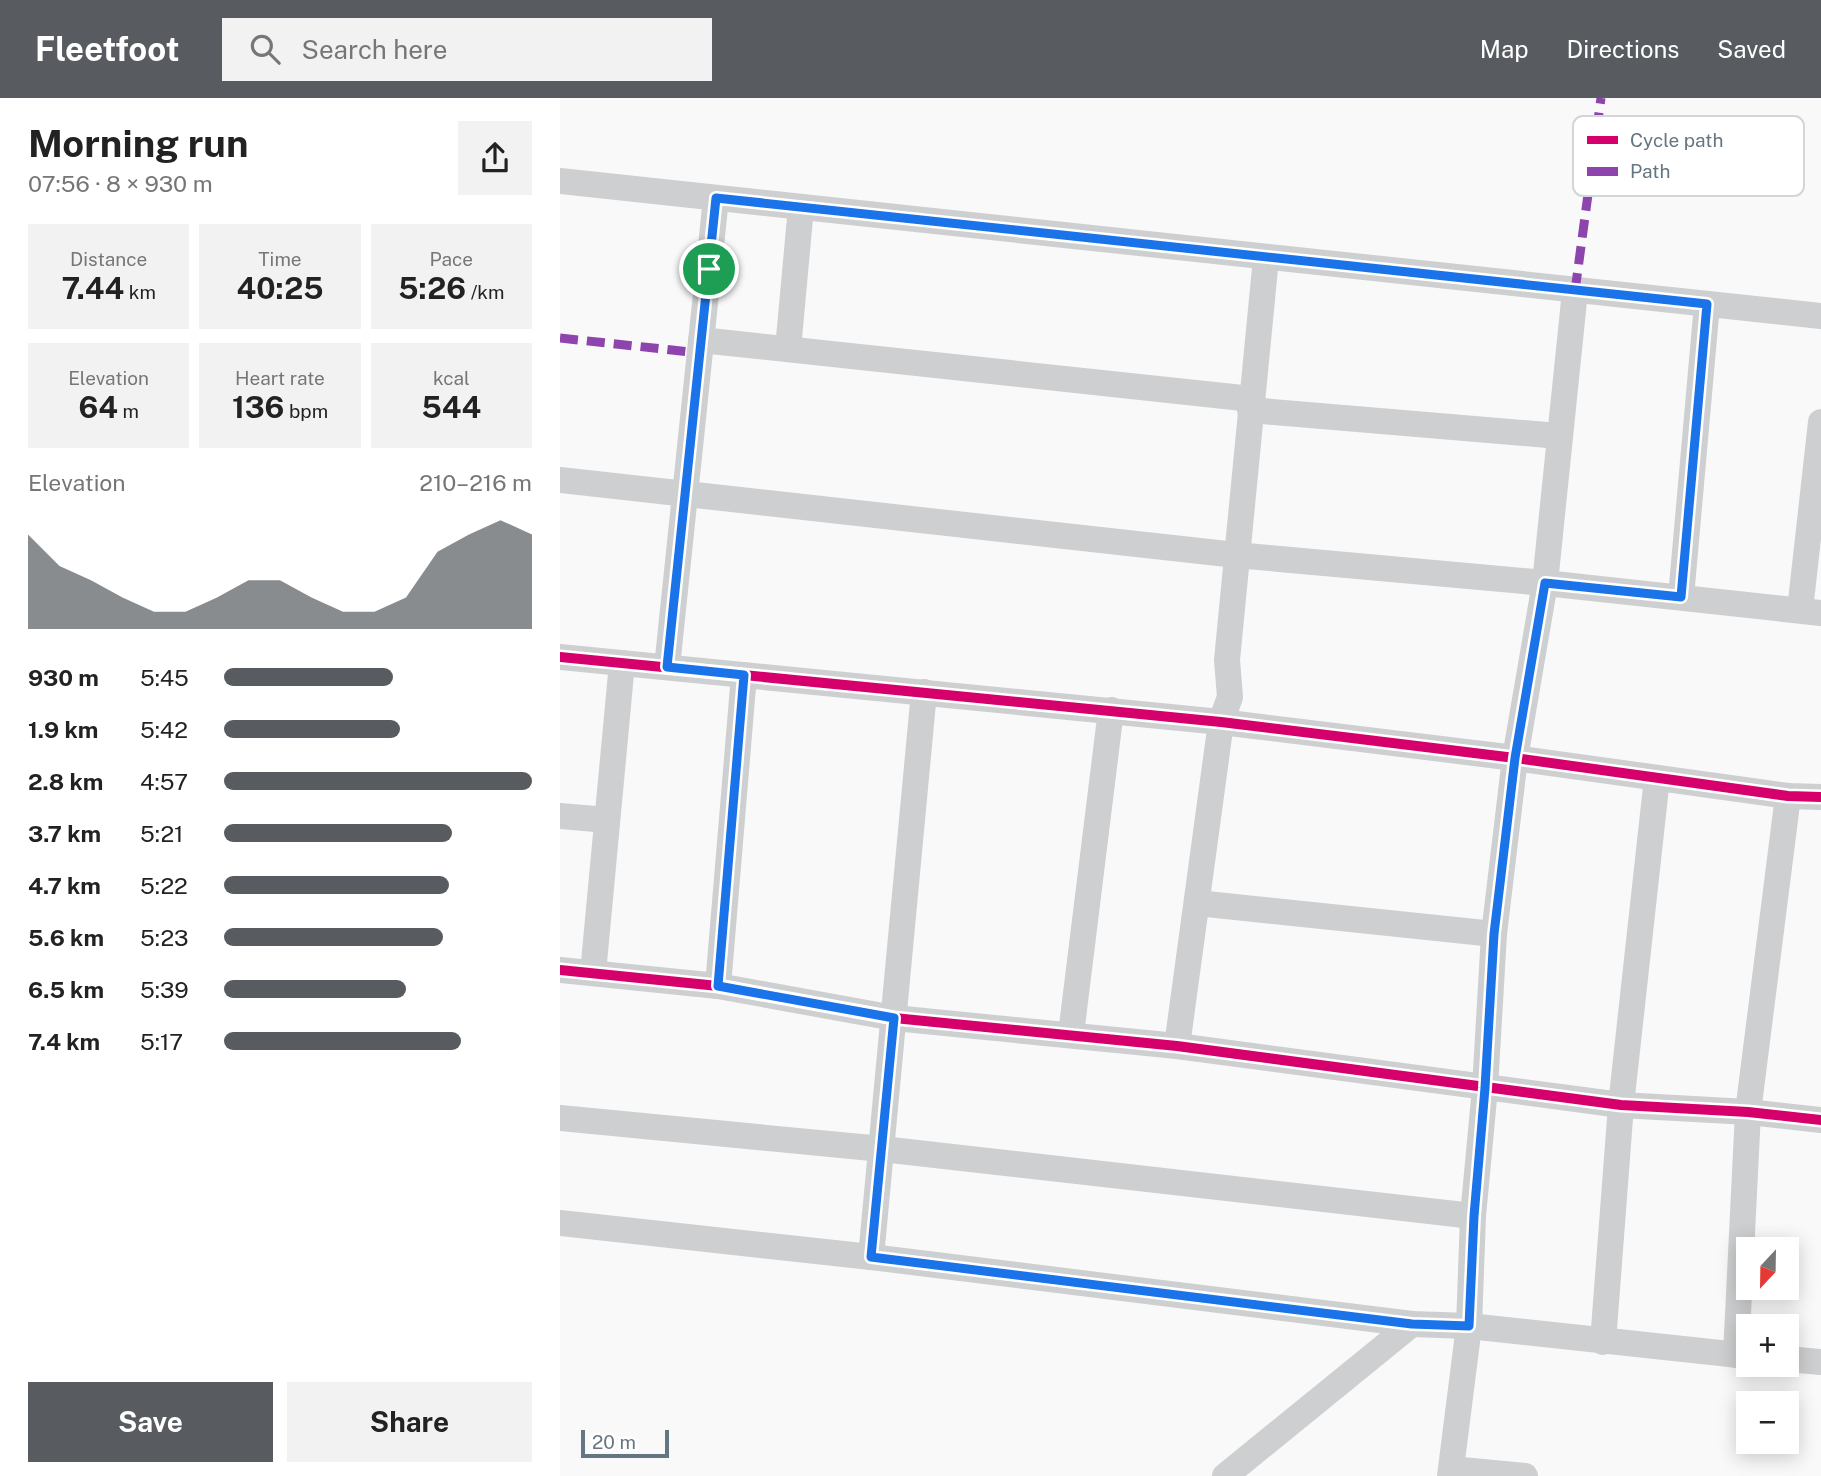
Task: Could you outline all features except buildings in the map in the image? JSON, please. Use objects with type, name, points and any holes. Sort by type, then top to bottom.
[{"type":"street","points":[[560,181],[1821,316]]},
{"type":"street","points":[[667,667],[716,198]]},
{"type":"street","points":[[788,349],[801,207]]},
{"type":"street","points":[[1177,1046],[1221,722],[1230,697],[1227,660],[1266,258]]},
{"type":"street","points":[[1525,1476],[1450,1472],[1469,1326],[1494,934],[1515,758],[1545,583],[1575,290]]},
{"type":"street","points":[[1681,597],[1707,304]]},
{"type":"street","points":[[701,340],[1251,404],[1559,436]]},
{"type":"street","points":[[560,480],[1236,555],[1545,583],[1810,612],[1821,422]]},
{"type":"street","points":[[560,657],[1221,722],[1515,758],[1788,796],[1821,797]]},
{"type":"street","points":[[593,973],[622,663]]},
{"type":"street","points":[[718,986],[744,675]]},
{"type":"street","points":[[871,1257],[924,692]]},
{"type":"street","points":[[1071,1034],[1111,710]]},
{"type":"street","points":[[1603,1342],[1621,1105],[1657,778]]},
{"type":"street","points":[[1743,1314],[1748,1112],[1788,796]]},
{"type":"street","points":[[560,816],[607,820]]},
{"type":"street","points":[[1197,903],[1494,934]]},
{"type":"street","points":[[560,970],[718,986],[894,1018],[1177,1046],[1621,1105],[1748,1112],[1821,1120]]},
{"type":"street","points":[[560,1118],[883,1149],[1474,1216]]},
{"type":"street","points":[[560,1223],[871,1257],[1412,1324],[1469,1326],[1736,1355]]},
{"type":"street","points":[[1225,1476],[1412,1324]]},
{"type":"street","points":[[1799,1360],[1821,1362]]},
{"type":"marked path","points":[[1599,116],[1601,98]]},
{"type":"marked path","points":[[1575,291],[1588,196]]},
{"type":"marked path","points":[[560,338],[700,353]]},
{"type":"cycle path","points":[[560,657],[1221,722],[1515,758],[1788,796],[1821,797]]},
{"type":"cycle path","points":[[560,970],[718,986],[894,1018],[1177,1046],[1621,1105],[1748,1112],[1821,1120]]},
{"type":"route","points":[[716,198],[1707,304],[1681,597],[1545,583],[1515,758],[1494,934],[1469,1326],[1412,1324],[871,1257],[894,1018],[718,986],[744,675],[667,667],[709,269],[716,198]]}]
